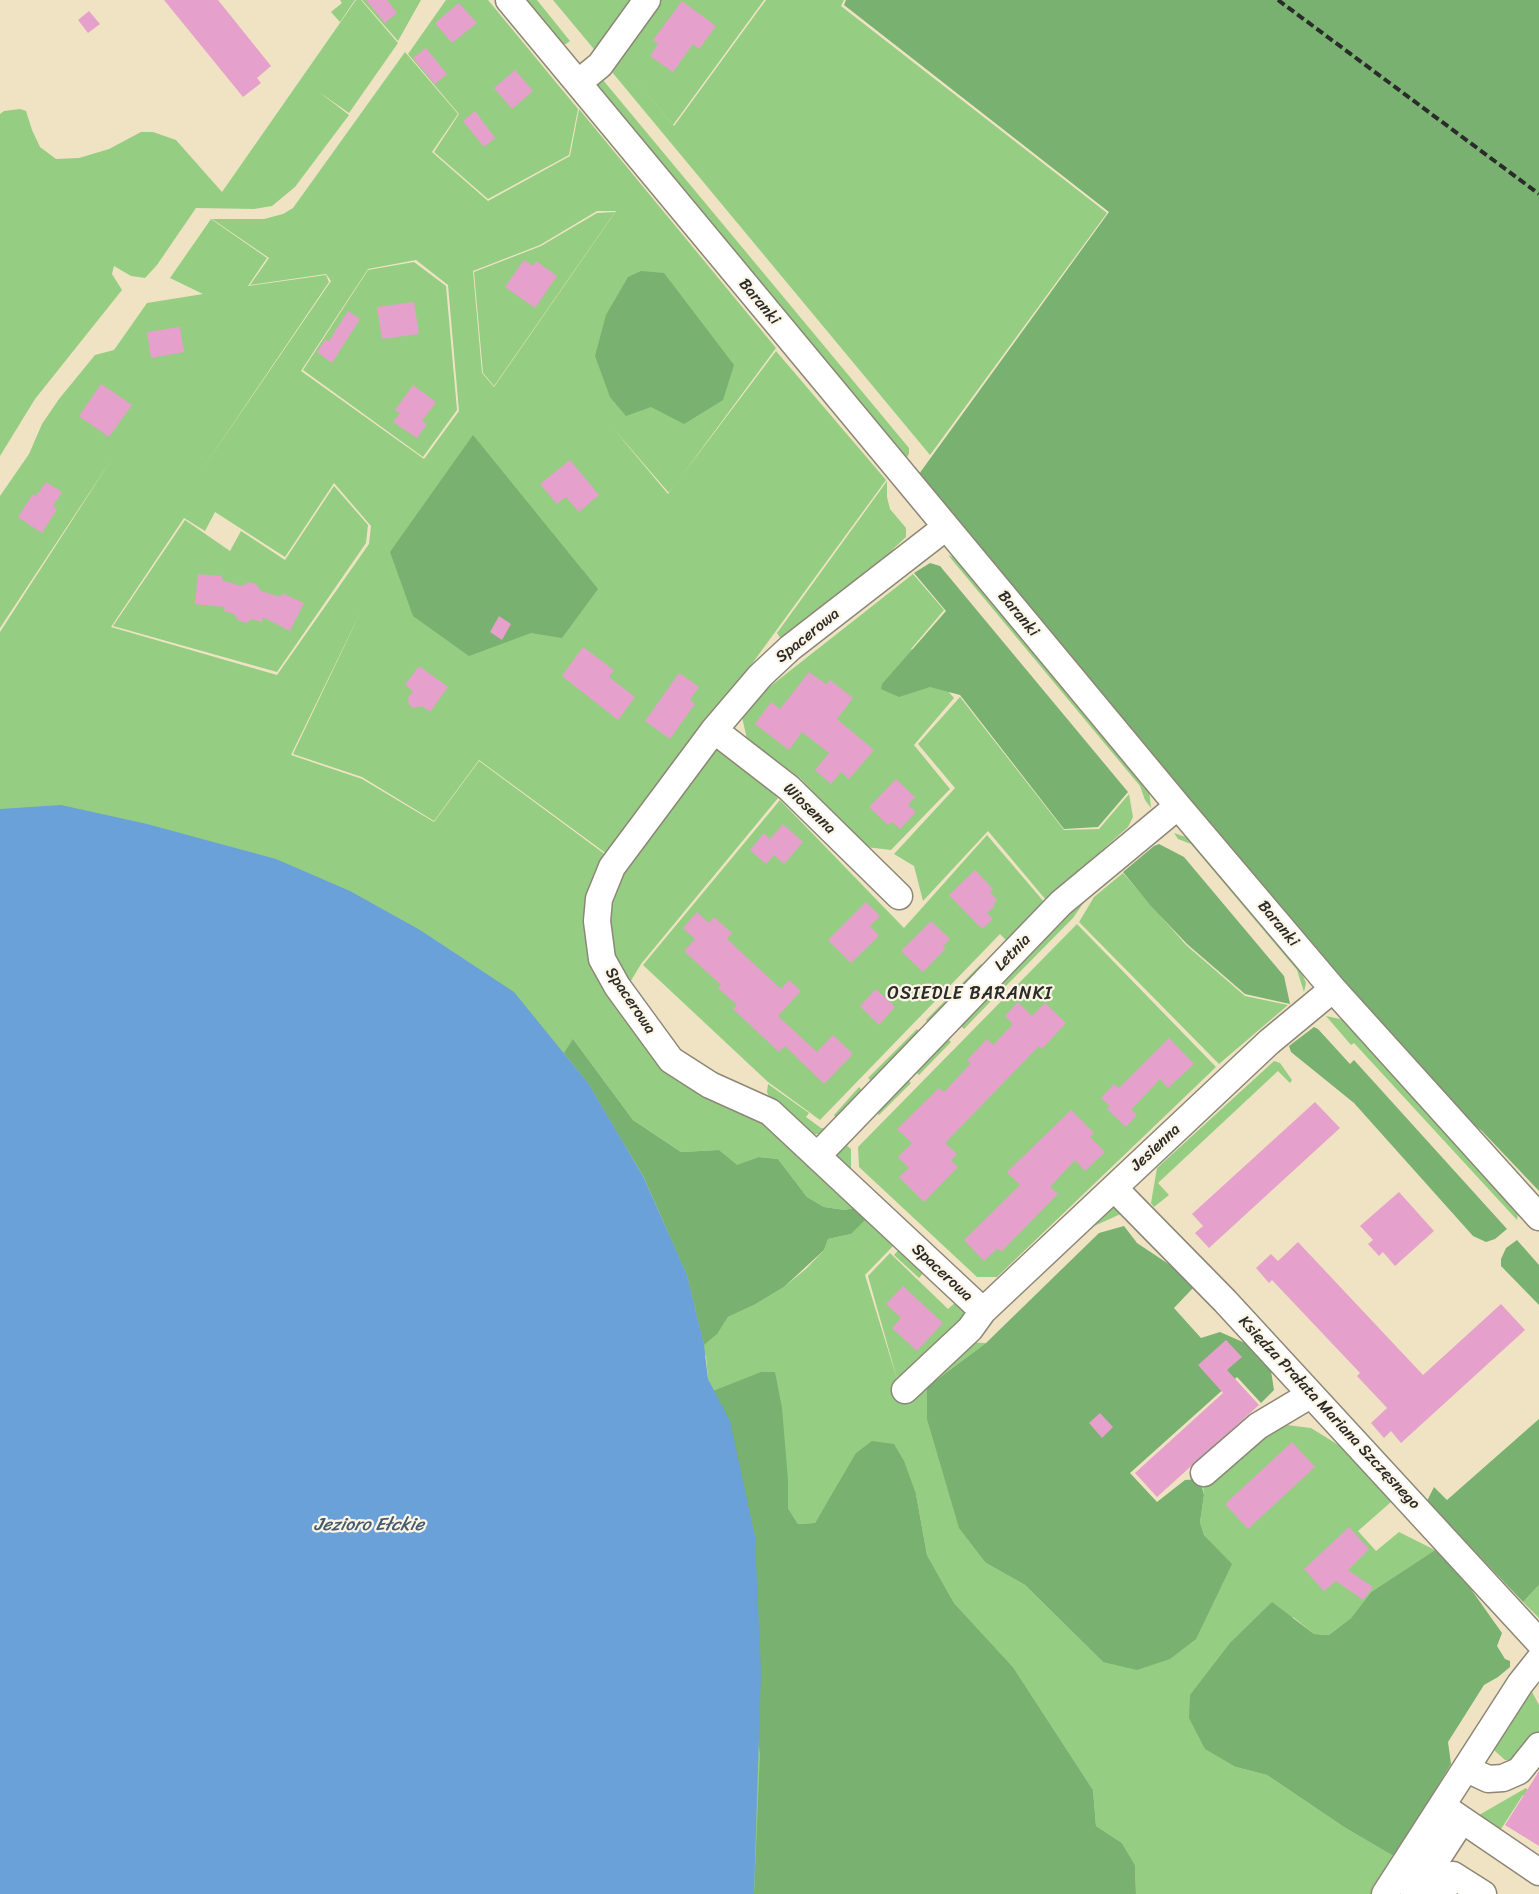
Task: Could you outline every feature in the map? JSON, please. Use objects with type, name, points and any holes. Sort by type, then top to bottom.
[{"type":"street","name":"Baranki","points":[[508,0],[1178,806],[1333,989],[1539,1217]]},
{"type":"street","points":[[578,83],[600,65],[647,0]]},
{"type":"street","name":"Spacerowa","points":[[946,527],[790,648],[760,676],[714,730],[612,867],[599,899],[597,921],[602,959],[617,986],[671,1060],[710,1085],[770,1112],[983,1312]]},
{"type":"street","name":"Wiosenna","points":[[714,730],[789,788],[899,896]]},
{"type":"street","name":"Letnia","points":[[818,1156],[1061,903],[1178,806]]},
{"type":"street","name":"Jesienna","points":[[906,1390],[970,1329],[983,1312],[1269,1042],[1333,989]]},
{"type":"street","name":"Księdza Prałata Mariana Szczęsnego","points":[[1114,1188],[1225,1301],[1310,1395],[1409,1498],[1538,1660]]},
{"type":"street","points":[[1204,1474],[1258,1426],[1310,1395]]},
{"type":"street","points":[[1414,1894],[1452,1813],[1468,1769],[1538,1660]]},
{"type":"street","points":[[1468,1769],[1488,1779],[1503,1778],[1519,1771],[1539,1746]]},
{"type":"street","points":[[1452,1813],[1539,1872]]},
{"type":"street","points":[[1385,1894],[1452,1813]]},
{"type":"street","points":[[1441,1894],[1453,1875],[1483,1894]]},
{"type":"green space","points":[[340,0],[355,0],[340,22],[331,12],[342,3]]},
{"type":"green space","points":[[356,0],[361,0],[398,43],[349,113],[319,92],[349,115],[295,187],[272,206],[254,209],[196,208],[157,265],[145,278],[131,276],[114,266],[112,274],[122,290],[35,399],[0,456],[0,114],[4,111],[20,109],[26,111],[40,147],[56,159],[79,158],[109,149],[141,132],[153,132],[176,140],[222,192]]},
{"type":"green space","points":[[362,0],[421,0],[398,41]]},
{"type":"green space","points":[[446,0],[488,0],[578,109],[569,155],[488,199],[434,152],[459,114],[408,54]]},
{"type":"green space","points":[[522,0],[537,0],[570,41],[566,44],[558,44]]},
{"type":"green space","points":[[553,0],[636,0],[598,54]]},
{"type":"green space","points":[[659,0],[764,0],[674,126],[766,0],[844,0],[841,6],[1107,213],[930,455],[607,66]]},
{"type":"green space","points":[[846,0],[1539,0],[1539,1191],[1482,1131],[1456,1110],[1340,981],[919,474],[1109,212],[844,5]]},
{"type":"green space","points":[[405,52],[458,114],[432,152],[488,201],[570,156],[579,109],[776,348],[679,479],[776,351],[886,480],[611,857],[479,760],[434,821],[362,777],[293,754],[363,607],[291,755],[362,779],[434,822],[479,761],[610,858],[590,918],[653,1045],[761,1119],[857,1207],[896,1243],[865,1275],[898,1382],[868,1276],[890,1253],[948,1309],[958,1300],[966,1311],[963,1342],[986,1343],[927,1387],[986,1563],[1025,1585],[1103,1662],[1231,1564],[1204,1535],[1200,1522],[1204,1495],[1203,1486],[1222,1469],[1275,1429],[1287,1425],[1311,1428],[1340,1446],[1368,1475],[1391,1502],[1358,1531],[1376,1551],[1399,1532],[1435,1550],[1371,1592],[1351,1618],[1329,1635],[1314,1634],[1293,1617],[1236,1767],[1267,1775],[1344,1827],[1395,1857],[1371,1894],[1136,1894],[1135,1865],[1122,1843],[1096,1826],[1093,1790],[1013,1667],[954,1603],[927,1555],[916,1494],[826,1505],[815,1523],[798,1524],[788,1508],[788,1480],[754,1894],[713,1391],[708,1379],[706,1356],[0,876],[0,632],[113,457],[0,628],[0,496],[29,454],[42,424],[59,399],[95,355],[114,350],[147,303],[203,294],[170,278],[211,219],[267,258],[248,286],[326,275],[329,282],[197,477],[331,281],[326,274],[250,285],[269,258],[212,219],[264,219],[283,214],[293,208]],"holes":[[[597,211],[616,211],[494,387],[482,373],[473,271],[540,245]],[[416,260],[448,285],[459,411],[424,459],[301,371],[368,269]],[[612,427],[669,493],[668,494]],[[334,483],[371,526],[369,544],[277,675],[111,627],[184,518],[205,531],[215,512],[285,557]],[[573,1039],[633,1120],[681,1152],[719,1150],[737,1166],[759,1157],[778,1159],[807,1197],[824,1207],[845,1210],[857,1207],[851,1234],[828,1239],[824,1250],[807,1268],[784,1287],[754,1305],[728,1317],[718,1333]]]},
{"type":"green space","points":[[598,74],[909,448],[909,454],[905,460],[597,89]]},
{"type":"green space","points":[[615,212],[494,386],[483,373],[474,272],[541,246],[597,213]]},
{"type":"green space","points":[[414,262],[446,286],[457,410],[423,457],[303,370],[368,270]]},
{"type":"green space","points":[[641,271],[664,273],[734,365],[723,400],[684,424],[651,407],[626,416],[610,397],[595,356],[606,315],[628,277]]},
{"type":"green space","points":[[473,435],[598,589],[562,638],[531,633],[469,656],[413,616],[390,552]]},
{"type":"green space","points":[[887,481],[887,497],[890,509],[906,528],[906,537],[893,549],[888,558],[783,642],[777,633]]},
{"type":"green space","points":[[334,486],[368,525],[366,543],[277,672],[113,626],[185,520],[230,551],[241,531],[285,560]]},
{"type":"green space","points":[[948,555],[959,560],[1149,790],[1151,808],[1145,800],[1140,786]]},
{"type":"green space","points":[[930,563],[940,566],[1128,792],[1098,827],[1064,829],[960,695],[930,687],[899,697],[881,689],[882,684],[946,611],[914,573]]},
{"type":"green space","points":[[913,574],[944,610],[911,649],[954,698],[914,745],[950,789],[891,850],[866,847],[800,778],[747,739],[742,717],[749,703]]},
{"type":"green space","points":[[960,697],[1064,830],[1099,829],[1129,794],[1133,817],[1128,827],[1046,900],[988,831],[923,901],[914,866],[894,854],[955,788],[918,744]]},
{"type":"green space","points":[[716,745],[778,798],[641,964],[626,989],[614,969],[607,894]]},
{"type":"green space","points":[[780,800],[904,928],[987,835],[1044,902],[1006,940],[1000,934],[820,1120],[768,1082],[643,965]]},
{"type":"green space","points":[[1174,833],[1192,839],[1299,966],[1306,983],[1304,992],[1297,970],[1191,844],[1178,839]]},
{"type":"green space","points":[[1159,844],[1184,857],[1284,976],[1290,1004],[1245,994],[1187,944],[1151,906],[1123,872]]},
{"type":"green space","points":[[1123,873],[1186,945],[1245,996],[1288,1005],[1219,1064],[1079,922],[1094,897]]},
{"type":"green space","points":[[1082,900],[1084,902],[1073,918],[1001,991],[995,985]]},
{"type":"green space","points":[[1077,924],[1216,1067],[997,1277],[977,1277],[859,1167],[858,1147]]},
{"type":"green space","points":[[981,964],[986,969],[930,1025],[926,1020]]},
{"type":"green space","points":[[985,996],[991,1001],[964,1029],[958,1024]]},
{"type":"green space","points":[[1326,1016],[1340,1019],[1350,1025],[1518,1213],[1517,1220],[1354,1043],[1351,1045]]},
{"type":"green space","points":[[1314,1027],[1350,1064],[1354,1060],[1507,1229],[1495,1239],[1486,1242],[1473,1236],[1354,1103],[1291,1052],[1289,1046]]},
{"type":"green space","points":[[917,1029],[922,1034],[874,1083],[868,1078]]},
{"type":"green space","points":[[945,1036],[951,1042],[919,1075],[913,1069]]},
{"type":"green space","points":[[573,1039],[633,1120],[681,1152],[719,1150],[737,1165],[759,1157],[778,1159],[807,1197],[824,1207],[845,1210],[857,1207],[868,1217],[851,1234],[828,1239],[824,1250],[784,1287],[754,1305],[728,1317],[718,1333],[704,1345],[687,1275],[643,1176],[588,1083],[564,1053]]},
{"type":"green space","points":[[1274,1061],[1280,1063],[1292,1080],[1290,1083],[1278,1071],[1158,1183],[1169,1195],[1154,1207],[1151,1203],[1157,1168]]},
{"type":"green space","points":[[905,1077],[911,1083],[879,1115],[873,1110]]},
{"type":"green space","points":[[768,1084],[809,1113],[806,1117],[821,1128],[830,1129],[823,1134],[809,1134],[774,1108],[767,1092]]},
{"type":"green space","points":[[859,1087],[865,1093],[838,1120],[834,1115]]},
{"type":"green space","points":[[842,1141],[851,1149],[851,1169],[898,1214],[895,1217],[839,1164],[837,1156]]},
{"type":"green space","points":[[1109,1208],[1117,1208],[1125,1212],[1092,1227],[1019,1296],[1016,1293]]},
{"type":"green space","points":[[1124,1226],[1137,1243],[1179,1271],[1193,1288],[1174,1308],[1201,1338],[1220,1332],[1245,1343],[1271,1371],[1274,1390],[1261,1403],[1237,1377],[1130,1473],[1157,1502],[1185,1480],[1200,1479],[1204,1495],[1200,1522],[1204,1535],[1232,1564],[1196,1639],[1170,1659],[1137,1670],[1103,1662],[1025,1585],[986,1563],[959,1528],[927,1419],[927,1387],[986,1343],[1099,1233]]},
{"type":"green space","points":[[1517,1240],[1539,1265],[1539,1305],[1501,1266],[1501,1259],[1506,1248]]},
{"type":"green space","points":[[901,1247],[926,1270],[919,1278],[894,1255]]},
{"type":"green space","points":[[761,1372],[775,1372],[782,1408],[788,1480],[788,1508],[798,1524],[815,1523],[856,1453],[872,1441],[894,1444],[904,1461],[916,1494],[927,1555],[954,1603],[1013,1667],[1093,1790],[1096,1826],[1122,1843],[1135,1865],[1136,1894],[754,1894],[760,1754],[713,1391]]},
{"type":"green space","points":[[1539,1419],[1539,1585],[1523,1602],[1427,1501],[1434,1487],[1447,1500]]},
{"type":"green space","points":[[1435,1550],[1463,1578],[1502,1633],[1497,1646],[1505,1659],[1510,1661],[1510,1667],[1484,1685],[1448,1742],[1451,1764],[1395,1857],[1344,1827],[1267,1775],[1236,1767],[1205,1749],[1189,1718],[1190,1695],[1230,1643],[1272,1602],[1314,1634],[1329,1635],[1351,1618],[1371,1592]]},
{"type":"green space","points":[[1539,1585],[1539,1618],[1523,1602]]},
{"type":"green space","points":[[1530,1688],[1539,1705],[1539,1731],[1534,1742],[1515,1760],[1505,1760],[1495,1751],[1492,1744]]},
{"type":"green space","points":[[1526,1788],[1539,1801],[1539,1804],[1523,1795],[1501,1829],[1479,1815]]},
{"type":"water","name":"Jezioro Ełckie","points":[[61,805],[147,824],[276,859],[350,891],[420,930],[514,992],[588,1083],[643,1176],[687,1275],[704,1345],[708,1379],[730,1421],[755,1537],[761,1672],[754,1894],[0,1894],[0,809]]},
{"type":"building","points":[[164,0],[218,0],[271,66],[257,78],[261,83],[243,97]]},
{"type":"building","points":[[366,0],[387,0],[397,13],[385,23]]},
{"type":"building","points":[[682,1],[716,26],[699,49],[693,44],[673,72],[650,56],[658,44],[653,40]]},
{"type":"building","points":[[459,3],[477,23],[452,43],[435,23]]},
{"type":"building","points":[[89,11],[100,24],[88,33],[78,20]]},
{"type":"building","points":[[426,48],[447,74],[435,84],[413,58]]},
{"type":"building","points":[[515,70],[533,91],[512,109],[494,88]]},
{"type":"building","points":[[475,111],[495,138],[484,147],[463,121]]},
{"type":"building","points":[[524,260],[533,266],[536,261],[557,276],[535,308],[505,287]]},
{"type":"building","points":[[414,302],[419,334],[382,339],[377,307]]},
{"type":"building","points":[[348,311],[360,319],[332,363],[317,352],[326,339],[329,341]]},
{"type":"building","points":[[180,327],[184,352],[151,358],[147,332]]},
{"type":"building","points":[[101,384],[132,405],[109,437],[79,416]]},
{"type":"building","points":[[413,385],[436,402],[422,421],[427,424],[417,438],[393,422],[400,413],[395,410]]},
{"type":"building","points":[[570,460],[599,495],[579,512],[566,497],[557,504],[540,484]]},
{"type":"building","points":[[46,482],[62,492],[53,506],[57,509],[42,533],[18,517],[33,494],[36,496]]},
{"type":"building","points":[[198,574],[222,576],[222,580],[241,586],[249,582],[256,584],[261,591],[281,597],[282,593],[304,603],[290,631],[263,617],[262,622],[252,619],[246,623],[238,620],[234,614],[224,611],[225,607],[195,604]]},
{"type":"building","points":[[499,616],[511,624],[502,640],[490,632]]},
{"type":"building","points":[[583,647],[614,670],[609,677],[635,697],[618,720],[562,676]]},
{"type":"building","points":[[419,666],[448,687],[430,712],[422,706],[414,708],[409,705],[408,698],[413,691],[405,685]]},
{"type":"building","points":[[809,672],[826,684],[830,680],[853,698],[837,719],[874,750],[849,779],[841,772],[831,784],[815,770],[829,753],[802,732],[789,750],[755,724],[771,702],[780,709]]},
{"type":"building","points":[[679,673],[699,687],[690,700],[695,704],[670,739],[645,721]]},
{"type":"building","points":[[896,779],[915,797],[908,805],[916,812],[900,829],[892,822],[888,825],[869,807]]},
{"type":"building","points":[[783,824],[803,842],[784,864],[774,855],[766,864],[750,850],[764,833],[770,839]]},
{"type":"building","points":[[975,870],[993,889],[990,892],[997,900],[993,904],[995,906],[987,913],[993,919],[982,929],[949,895]]},
{"type":"building","points":[[866,902],[880,916],[870,926],[879,936],[851,963],[828,940]]},
{"type":"building","points":[[697,912],[709,923],[714,917],[732,933],[727,939],[781,989],[789,980],[801,991],[778,1016],[817,1052],[833,1035],[853,1054],[824,1084],[785,1046],[779,1052],[733,1009],[737,1005],[718,988],[721,985],[684,951],[695,939],[683,928]]},
{"type":"building","points":[[931,921],[950,939],[943,946],[946,948],[923,972],[901,951]]},
{"type":"building","points":[[876,989],[895,1007],[879,1025],[860,1006]]},
{"type":"building","points":[[1018,1002],[1032,1016],[1045,1003],[1066,1023],[1042,1049],[1039,1046],[945,1143],[957,1154],[951,1160],[958,1167],[924,1202],[899,1177],[909,1168],[898,1157],[912,1143],[897,1129],[939,1088],[944,1092],[971,1063],[967,1060],[987,1039],[993,1045],[1013,1024],[1005,1016]]},
{"type":"building","points":[[1169,1038],[1194,1064],[1168,1088],[1160,1079],[1131,1110],[1137,1115],[1126,1127],[1107,1109],[1110,1106],[1101,1098],[1114,1084],[1119,1088]]},
{"type":"building","points":[[1315,1102],[1340,1128],[1209,1248],[1195,1233],[1203,1226],[1192,1214]]},
{"type":"building","points":[[1071,1110],[1094,1133],[1090,1137],[1105,1152],[1085,1171],[1075,1160],[1050,1187],[1058,1194],[1001,1252],[998,1248],[984,1261],[964,1240],[1020,1185],[1007,1172]]},
{"type":"building","points":[[1399,1192],[1434,1231],[1395,1266],[1383,1252],[1379,1256],[1368,1244],[1373,1240],[1360,1226]]},
{"type":"building","points":[[1298,1242],[1423,1375],[1501,1304],[1525,1330],[1401,1443],[1391,1431],[1384,1438],[1371,1423],[1387,1408],[1357,1376],[1360,1373],[1272,1280],[1269,1283],[1256,1268],[1271,1254],[1278,1261]]},
{"type":"building","points":[[903,1286],[943,1323],[917,1351],[892,1328],[901,1318],[886,1304]]},
{"type":"building","points":[[1226,1340],[1242,1357],[1227,1370],[1259,1405],[1157,1497],[1135,1473],[1223,1393],[1198,1365]]},
{"type":"building","points":[[1100,1413],[1113,1427],[1102,1438],[1089,1423]]},
{"type":"building","points":[[1292,1442],[1315,1467],[1248,1529],[1225,1504]]},
{"type":"building","points":[[1349,1527],[1369,1549],[1348,1570],[1373,1587],[1363,1600],[1336,1581],[1324,1591],[1304,1569]]},
{"type":"building","points":[[1539,1771],[1539,1846],[1505,1825]]},
{"type":"railway","points":[[1278,0],[1539,194]]},
{"type":"district","name":"OSIEDLE BARANKI","points":[[970,994]]}]
